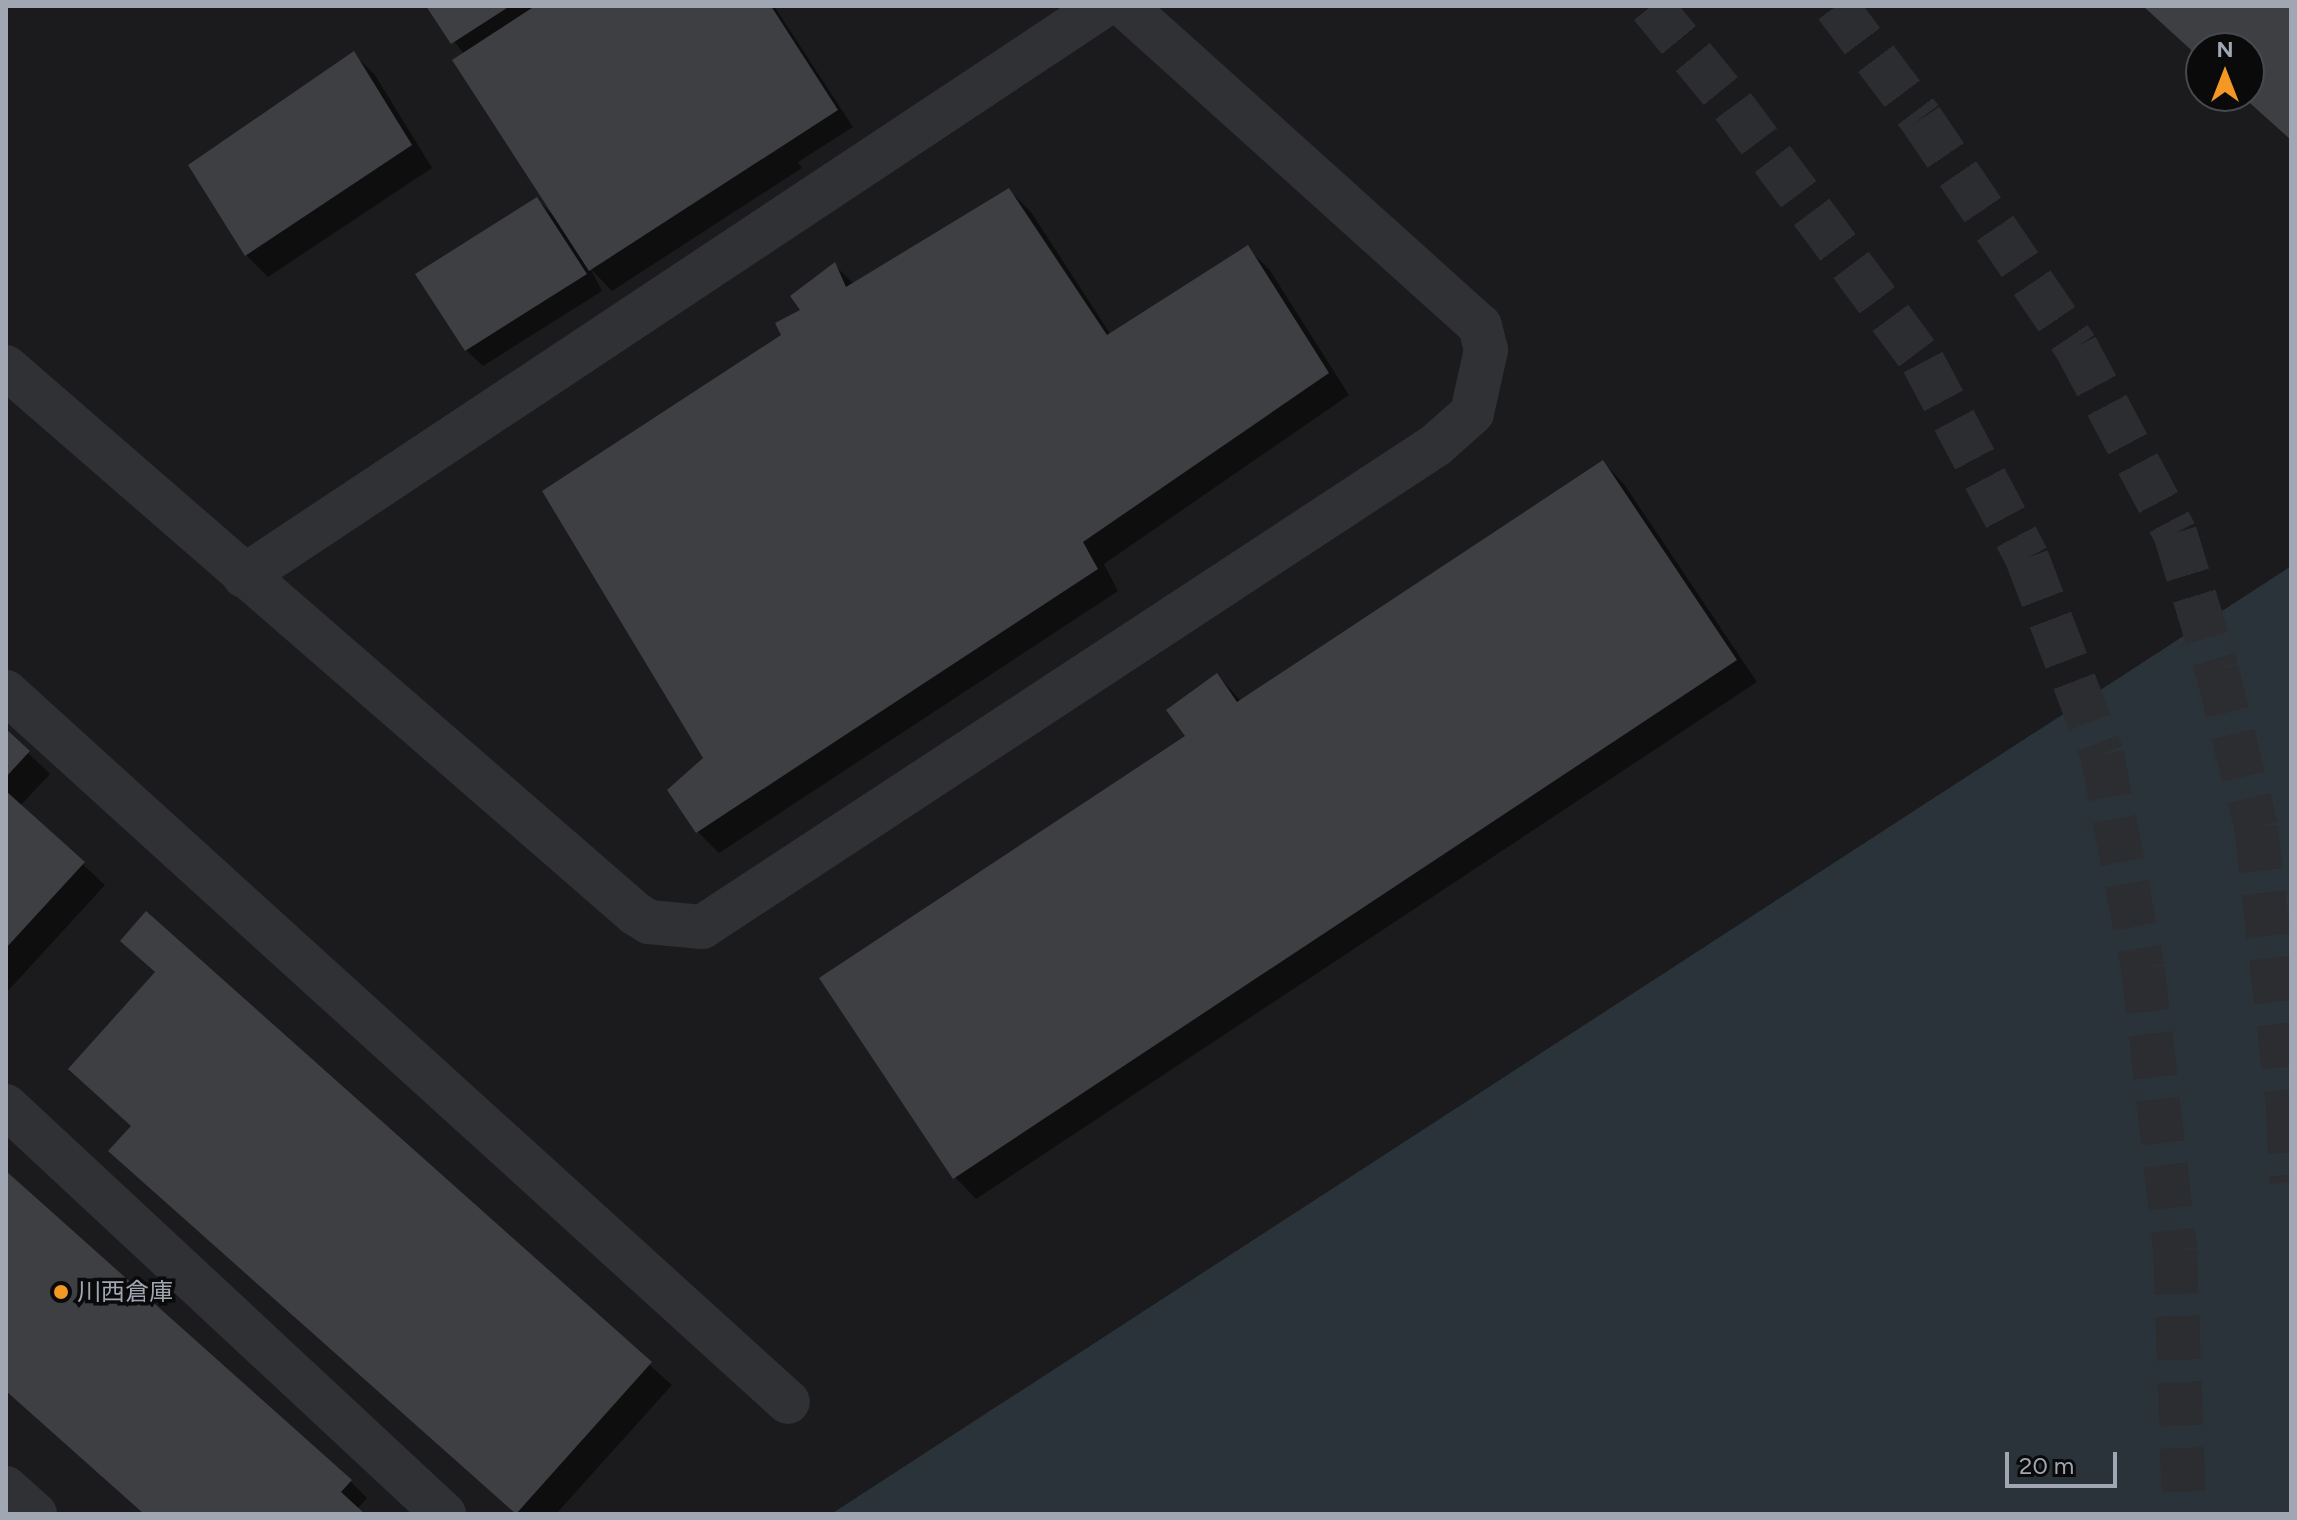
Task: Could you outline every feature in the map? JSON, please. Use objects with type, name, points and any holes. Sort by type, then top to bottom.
[{"type":"street","points":[[244,576],[1103,6]]},
{"type":"street","points":[[6,367],[636,914],[662,925],[702,927],[1436,445],[1472,413],[1486,350],[1480,326],[1125,6]]},
{"type":"street","points":[[6,692],[788,1402]]},
{"type":"street","points":[[6,1106],[444,1514]]},
{"type":"street","points":[[6,1488],[35,1514]]},
{"type":"shaded area","points":[[6,6],[2291,6],[2291,566],[831,1514],[6,1514]]},
{"type":"shaded area","points":[[2291,566],[2291,1514],[831,1514]]},
{"type":"building","points":[[426,6],[510,6],[451,44]]},
{"type":"building","points":[[535,6],[771,6],[838,110],[589,271],[452,60]]},
{"type":"building","points":[[2143,6],[2291,6],[2291,140],[2260,112],[2265,112],[2265,32],[2185,32],[2185,44]]},
{"type":"building","points":[[354,51],[412,145],[245,256],[188,165]]},
{"type":"building","points":[[1009,188],[1107,335],[1248,245],[1329,373],[1083,542],[1098,569],[696,833],[667,790],[703,758],[542,491],[781,335],[775,323],[800,310],[790,296],[835,262],[846,287]]},
{"type":"building","points":[[537,197],[587,274],[465,351],[415,274]]},
{"type":"building","points":[[1603,460],[1737,660],[953,1179],[819,978],[1185,736],[1166,710],[1217,673],[1237,702]]},
{"type":"building","points":[[6,729],[30,751],[6,777]]},
{"type":"building","points":[[6,791],[85,862],[6,948]]},
{"type":"building","points":[[146,911],[652,1362],[516,1514],[108,1151],[131,1126],[68,1069],[155,972],[120,941]]},
{"type":"building","name":"川西倉庫","points":[[6,1171],[352,1480],[341,1492],[365,1514],[144,1514],[6,1391]]},
{"type":"tunnel","points":[[1651,6],[1733,106],[1923,362],[2027,558],[2102,754],[2143,968],[2175,1250],[2184,1514]]},
{"type":"tunnel","points":[[1836,6],[1921,119],[2076,347],[2175,533],[2217,670],[2256,827],[2288,1109],[2291,1183]]},
{"type":"place","name":"川西倉庫","points":[[61,1292]]}]
